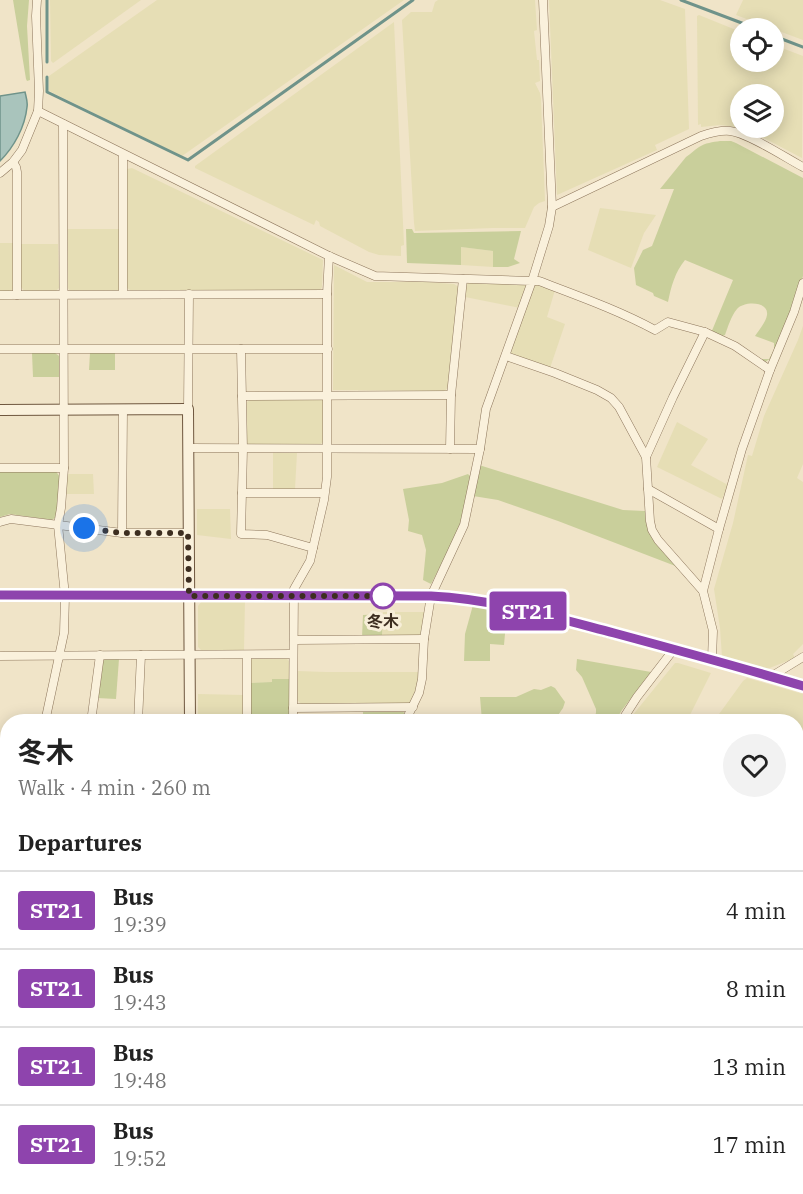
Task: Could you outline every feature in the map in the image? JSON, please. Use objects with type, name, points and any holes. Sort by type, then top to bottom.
[{"type":"street","points":[[0,173],[14,162],[27,140],[38,111],[37,0]]},
{"type":"street","points":[[409,714],[419,693],[422,679],[424,639],[431,596],[464,525],[486,409],[532,281],[549,225],[552,207],[543,0]]},
{"type":"street","points":[[38,111],[328,256],[375,276],[538,281],[637,320],[655,330],[668,322],[705,332],[735,346],[770,370]]},
{"type":"street","points":[[47,714],[64,633],[64,596],[58,525],[63,468],[63,124]]},
{"type":"street","points":[[552,207],[701,135],[717,132],[730,131],[746,136],[803,167]]},
{"type":"street","points":[[123,155],[123,294]]},
{"type":"street","points":[[14,162],[17,172],[17,296]]},
{"type":"street","points":[[293,714],[293,596],[310,561],[327,477],[328,256]]},
{"type":"street","points":[[450,449],[451,395],[463,279]]},
{"type":"street","points":[[703,591],[742,449],[803,283]]},
{"type":"street","points":[[189,294],[190,714]]},
{"type":"street","points":[[0,295],[327,294]]},
{"type":"street","points":[[646,457],[705,332]]},
{"type":"street","points":[[0,349],[328,349]]},
{"type":"street","points":[[241,349],[243,449],[241,534],[267,535],[313,548]]},
{"type":"street","points":[[506,356],[597,390],[611,398],[619,407],[646,457],[652,530],[658,540],[703,591],[713,631],[711,659]]},
{"type":"street","points":[[242,396],[451,395]]},
{"type":"street","points":[[0,410],[188,409]]},
{"type":"street","points":[[122,533],[123,410]]},
{"type":"street","points":[[188,448],[480,449]]},
{"type":"street","points":[[0,468],[63,468]]},
{"type":"street","points":[[648,489],[719,529]]},
{"type":"street","points":[[242,494],[324,493]]},
{"type":"street","points":[[0,522],[11,519],[122,533],[188,533]]},
{"type":"street","points":[[0,595],[460,597],[540,614],[803,686]]},
{"type":"street","points":[[294,640],[424,639]]},
{"type":"street","points":[[626,714],[674,649]]},
{"type":"street","points":[[0,656],[293,654]]},
{"type":"street","points":[[138,714],[141,655]]},
{"type":"street","points":[[247,655],[247,714]]},
{"type":"street","points":[[93,714],[99,656]]},
{"type":"street","points":[[772,676],[803,657]]},
{"type":"street","points":[[293,708],[413,707]]},
{"type":"shaded area","points":[[50,0],[141,0],[53,63],[51,61]]},
{"type":"shaded area","points":[[157,0],[404,0],[182,156],[49,91],[49,76]]},
{"type":"shaded area","points":[[438,0],[535,0],[537,30],[534,31],[540,81],[535,83],[541,99],[545,201],[534,207],[525,228],[415,231],[402,20],[411,12],[432,12]]},
{"type":"shaded area","points":[[549,0],[660,0],[685,9],[689,129],[655,145],[657,150],[557,195]]},
{"type":"shaded area","points":[[743,0],[803,0],[803,40],[784,33],[784,18],[744,18],[736,15]]},
{"type":"shaded area","points":[[697,16],[730,28],[730,72],[784,72],[784,49],[803,56],[802,158],[764,138],[784,138],[784,84],[730,84],[730,126],[701,127],[701,124],[698,125]]},
{"type":"shaded area","points":[[394,22],[404,245],[401,246],[401,256],[369,252],[320,226],[316,220],[314,225],[195,168],[195,166]]},
{"type":"shaded area","points":[[132,168],[323,260],[322,287],[320,290],[130,290],[127,288],[127,169]]},
{"type":"shaded area","points":[[600,208],[656,215],[644,233],[631,268],[588,250]]},
{"type":"shaded area","points":[[67,229],[120,229],[120,288],[117,292],[71,292],[67,287]]},
{"type":"shaded area","points":[[0,243],[14,243],[14,288],[11,291],[0,291]]},
{"type":"shaded area","points":[[20,244],[58,244],[59,288],[55,292],[25,292],[21,287]]},
{"type":"shaded area","points":[[461,247],[493,251],[493,267],[461,265]]},
{"type":"shaded area","points":[[334,265],[367,282],[425,282],[454,284],[459,287],[448,387],[445,391],[333,390]]},
{"type":"shaded area","points":[[470,282],[525,285],[527,287],[520,308],[465,297],[466,285]]},
{"type":"shaded area","points":[[538,284],[555,290],[547,317],[565,324],[550,368],[508,354],[533,286]]},
{"type":"shaded area","points":[[803,326],[803,464],[797,478],[803,482],[803,644],[793,654],[795,658],[767,669],[722,657],[714,589],[733,523],[748,455],[752,456],[764,416]]},
{"type":"shaded area","points":[[322,399],[324,402],[324,441],[321,444],[249,445],[246,441],[247,402],[250,400]]},
{"type":"shaded area","points":[[677,422],[708,439],[691,465],[728,485],[722,499],[657,467]]},
{"type":"shaded area","points":[[273,452],[297,453],[295,489],[273,489]]},
{"type":"shaded area","points":[[67,474],[93,474],[94,494],[64,494]]},
{"type":"shaded area","points":[[197,509],[230,509],[231,539],[197,535]]},
{"type":"shaded area","points":[[202,601],[245,601],[244,651],[202,651],[198,647],[198,606]]},
{"type":"shaded area","points":[[383,612],[425,612],[422,634],[420,637],[382,636]]},
{"type":"shaded area","points":[[252,659],[287,659],[291,663],[290,679],[250,683],[249,663]]},
{"type":"shaded area","points":[[675,663],[711,673],[690,714],[634,714]]},
{"type":"shaded area","points":[[297,671],[420,672],[413,701],[409,704],[301,704],[297,700]]},
{"type":"shaded area","points":[[747,678],[803,694],[803,714],[719,714]]},
{"type":"shaded area","points":[[198,694],[244,695],[243,714],[198,714]]},
{"type":"green space","points":[[13,0],[29,0],[27,26],[30,80],[27,81],[26,79]]},
{"type":"green space","points":[[720,141],[736,143],[803,178],[803,276],[792,311],[773,357],[765,362],[760,360],[750,353],[760,359],[769,359],[774,350],[774,343],[755,336],[767,315],[764,307],[755,304],[740,306],[731,318],[725,335],[711,333],[733,280],[685,260],[674,280],[668,302],[636,285],[634,268],[643,250],[652,246],[674,189],[660,189],[686,157],[701,146]]},
{"type":"green space","points":[[406,229],[412,229],[414,233],[521,231],[514,259],[520,263],[508,267],[493,267],[493,251],[461,247],[461,265],[407,263]]},
{"type":"green space","points":[[115,352],[115,370],[89,370],[90,353]]},
{"type":"green space","points":[[32,353],[55,353],[59,356],[59,377],[33,377]]},
{"type":"green space","points":[[479,465],[623,510],[645,511],[646,523],[658,544],[678,567],[498,500],[473,496]]},
{"type":"green space","points":[[0,470],[55,470],[60,477],[57,516],[52,520],[10,514],[0,517]]},
{"type":"green space","points":[[468,474],[470,476],[462,524],[431,584],[423,580],[426,550],[422,535],[408,531],[409,520],[403,489],[442,483]]},
{"type":"green space","points":[[473,605],[507,611],[504,645],[490,644],[490,661],[464,661],[465,634]]},
{"type":"green space","points":[[383,614],[382,636],[362,637],[363,615]]},
{"type":"green space","points":[[105,659],[119,659],[116,699],[97,698],[101,662]]},
{"type":"green space","points":[[577,659],[651,672],[619,714],[596,714],[596,709],[582,677],[576,670]]},
{"type":"green space","points":[[272,679],[290,679],[291,714],[250,714],[250,683],[272,682]]},
{"type":"green space","points":[[551,686],[555,688],[565,702],[559,714],[481,714],[480,697],[516,697],[534,689],[541,690]]},
{"type":"green space","points":[[363,712],[403,712],[406,714],[363,714]]},
{"type":"water","points":[[25,92],[27,105],[21,129],[14,143],[0,161],[0,96]]},
{"type":"waterway","points":[[47,0],[47,62]]},
{"type":"waterway","points":[[47,77],[47,92],[188,160],[413,0]]},
{"type":"waterway","points":[[681,0],[730,19]]},
{"type":"waterway","points":[[784,40],[803,47]]},
{"type":"bus line","name":"ST21","points":[[0,595],[460,597],[540,614],[803,686]]},
{"type":"place","name":"冬木","points":[[383,596]]},
{"type":"route","points":[[84,528],[122,533],[188,533],[189,596],[388,596],[383,596]]}]
